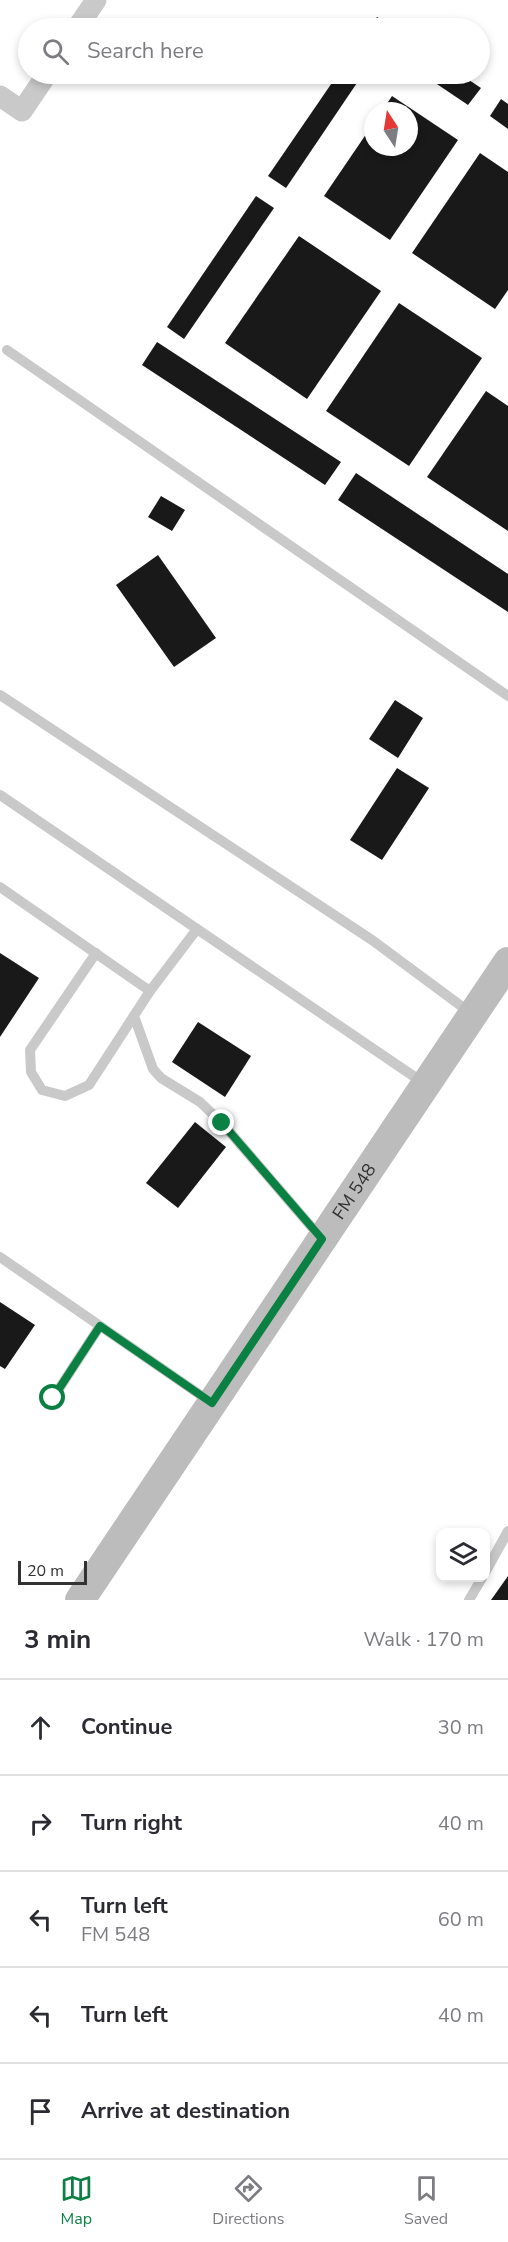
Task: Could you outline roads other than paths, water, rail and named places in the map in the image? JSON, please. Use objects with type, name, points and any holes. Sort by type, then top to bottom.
[{"type":"main road","name":"FM 548","points":[[80,1600],[508,962]]},
{"type":"street","points":[[84,18],[96,0]]},
{"type":"street","points":[[0,96],[22,111],[40,84]]},
{"type":"lane","points":[[7,350],[508,696]]},
{"type":"lane","points":[[0,695],[372,940],[472,1014]]},
{"type":"lane","points":[[0,795],[426,1085]]},
{"type":"lane","points":[[0,886],[150,991]]},
{"type":"lane","points":[[96,953],[30,1050],[32,1072],[42,1090],[65,1096],[89,1085],[150,991],[197,929]]},
{"type":"lane","points":[[134,1016],[153,1069],[161,1078],[200,1102],[222,1123],[322,1239]]},
{"type":"lane","points":[[0,1257],[212,1403]]},
{"type":"lane","points":[[53,1398],[100,1326]]},
{"type":"lane","points":[[490,1564],[508,1531]]},
{"type":"lane","points":[[469,1600],[480,1582]]}]
